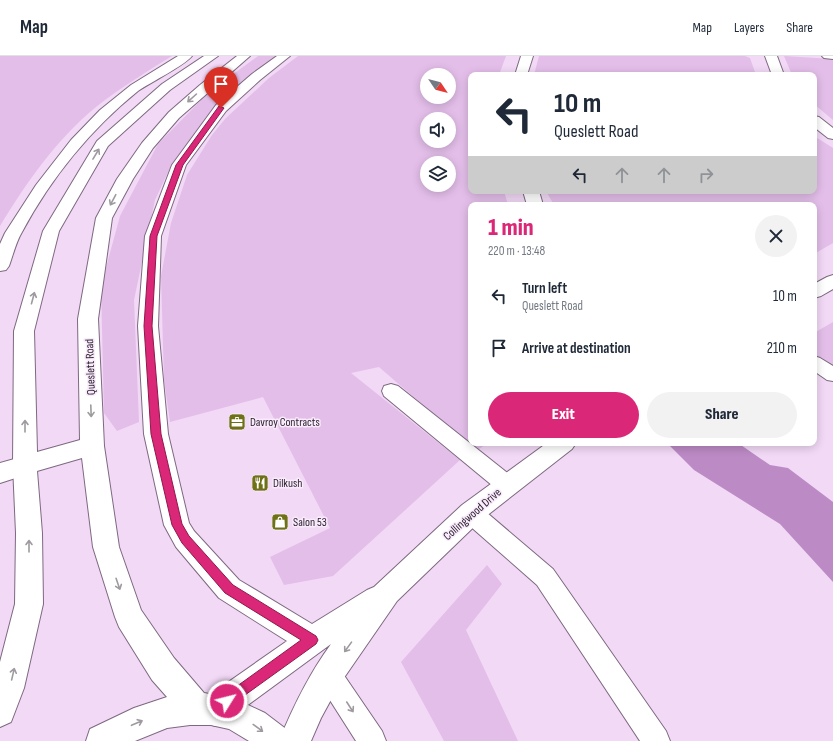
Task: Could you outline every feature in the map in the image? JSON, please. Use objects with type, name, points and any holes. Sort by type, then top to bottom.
[{"type":"main road","points":[[0,266],[13,233],[42,188],[76,142],[105,113],[135,88],[186,56]]},
{"type":"main road","points":[[0,710],[9,688],[29,604],[29,534],[12,469],[24,331],[51,230],[102,144],[166,87],[212,56]]},
{"type":"main road","name":"Queslett Road","points":[[205,709],[163,669],[130,617],[106,547],[92,446],[88,319],[104,218],[124,179],[147,146],[174,115],[204,88],[244,56]]},
{"type":"main road","points":[[284,56],[256,77],[221,108],[180,165],[153,236],[148,326],[156,434],[177,525],[185,540],[229,589],[312,640]]},
{"type":"main road","points":[[522,72],[526,56]]},
{"type":"main road","points":[[771,56],[777,72]]},
{"type":"main road","points":[[828,56],[833,56]]},
{"type":"main road","points":[[817,122],[833,135]]},
{"type":"main road","points":[[817,290],[833,281]]},
{"type":"main road","points":[[12,469],[92,446]]},
{"type":"main road","name":"Collingwood Drive","points":[[205,709],[387,592],[471,513],[560,446]]},
{"type":"main road","name":"Collingwood Drive","points":[[295,741],[310,707],[328,674],[387,592]]},
{"type":"main road","points":[[102,741],[122,730],[160,714],[205,709],[242,717],[274,741]]},
{"type":"lane","points":[[817,364],[833,375]]},
{"type":"lane","points":[[391,391],[507,485]]},
{"type":"lane","points":[[471,513],[545,578],[656,741]]},
{"type":"lane","points":[[328,674],[372,741]]},
{"type":"shaded area","points":[[0,56],[172,56],[114,93],[81,120],[55,148],[31,178],[0,226]]},
{"type":"shaded area","points":[[258,56],[278,56],[213,109],[171,166],[155,200],[134,300],[139,422],[117,431],[104,413],[101,286],[120,216],[158,144],[210,91]]},
{"type":"shaded area","points":[[298,56],[506,56],[500,72],[468,72],[468,194],[505,194],[507,202],[468,202],[468,444],[379,367],[351,373],[460,460],[333,576],[284,585],[270,557],[330,528],[263,397],[170,422],[164,380],[161,276],[171,223],[187,175],[212,135],[225,119],[269,78]]},
{"type":"shaded area","points":[[539,56],[745,56],[750,58],[755,72],[535,72]]},
{"type":"shaded area","points":[[784,56],[833,59],[833,120],[817,107],[817,72],[791,72]]},
{"type":"shaded area","points":[[817,138],[833,148],[833,243],[817,252],[817,202],[552,202],[548,194],[817,194]]},
{"type":"shaded area","points":[[833,322],[833,370],[817,360],[817,331]]},
{"type":"shaded area","points":[[470,446],[484,446],[476,451]]},
{"type":"shaded area","points":[[670,446],[742,446],[770,465],[788,468],[833,502],[833,582],[780,524],[694,470]]},
{"type":"shaded area","points":[[487,565],[502,584],[466,630],[518,741],[444,741],[401,662]]},
{"type":"place","name":"Davroy Contracts","points":[[237,422]]},
{"type":"place","name":"Dilkush","points":[[260,483]]},
{"type":"place","name":"Salon 53","points":[[280,522]]},
{"type":"route","points":[[221,108],[180,165],[153,236],[148,326],[156,434],[177,525],[185,540],[229,589],[312,640],[227,701]]}]
